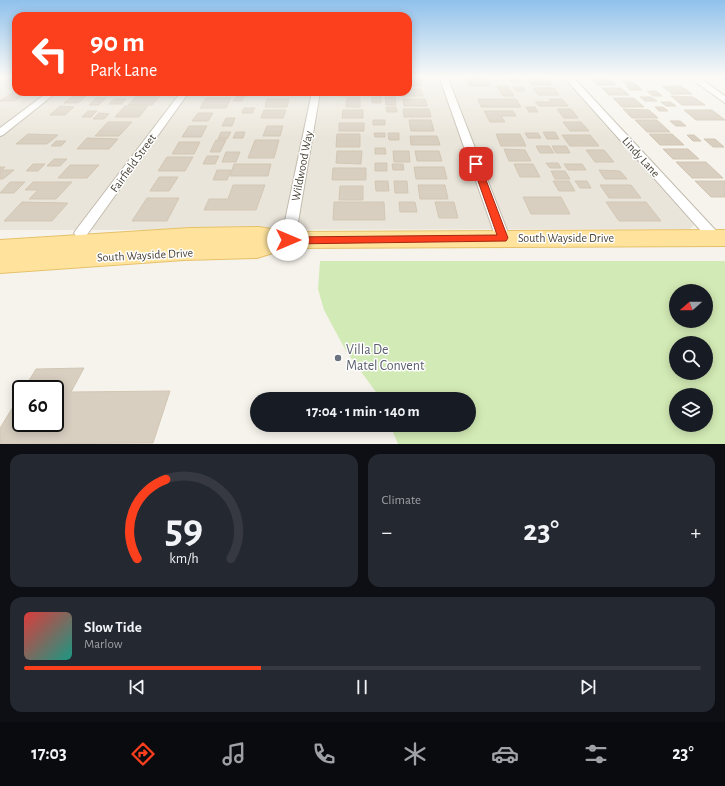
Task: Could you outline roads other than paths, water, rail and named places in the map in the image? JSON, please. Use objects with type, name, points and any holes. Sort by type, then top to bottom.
[{"type":"main road","points":[[0,236],[129,232],[187,244]]},
{"type":"main road","name":"South Wayside Drive","points":[[0,248],[187,244],[256,250],[288,240],[720,238]]},
{"type":"main road","name":"South Wayside Drive","points":[[0,264],[187,244]]},
{"type":"main road","points":[[0,278],[110,268],[187,244]]},
{"type":"street","points":[[0,133],[46,97]]},
{"type":"street","name":"Fairfield Street","points":[[81,233],[182,97]]},
{"type":"street","name":"Wildwood Way","points":[[288,240],[315,97]]},
{"type":"street","points":[[452,97],[503,238]]},
{"type":"street","name":"Lindy Lane","points":[[587,97],[720,238]]},
{"type":"place","name":"Villa De Matel Convent","points":[[338,358]]}]
